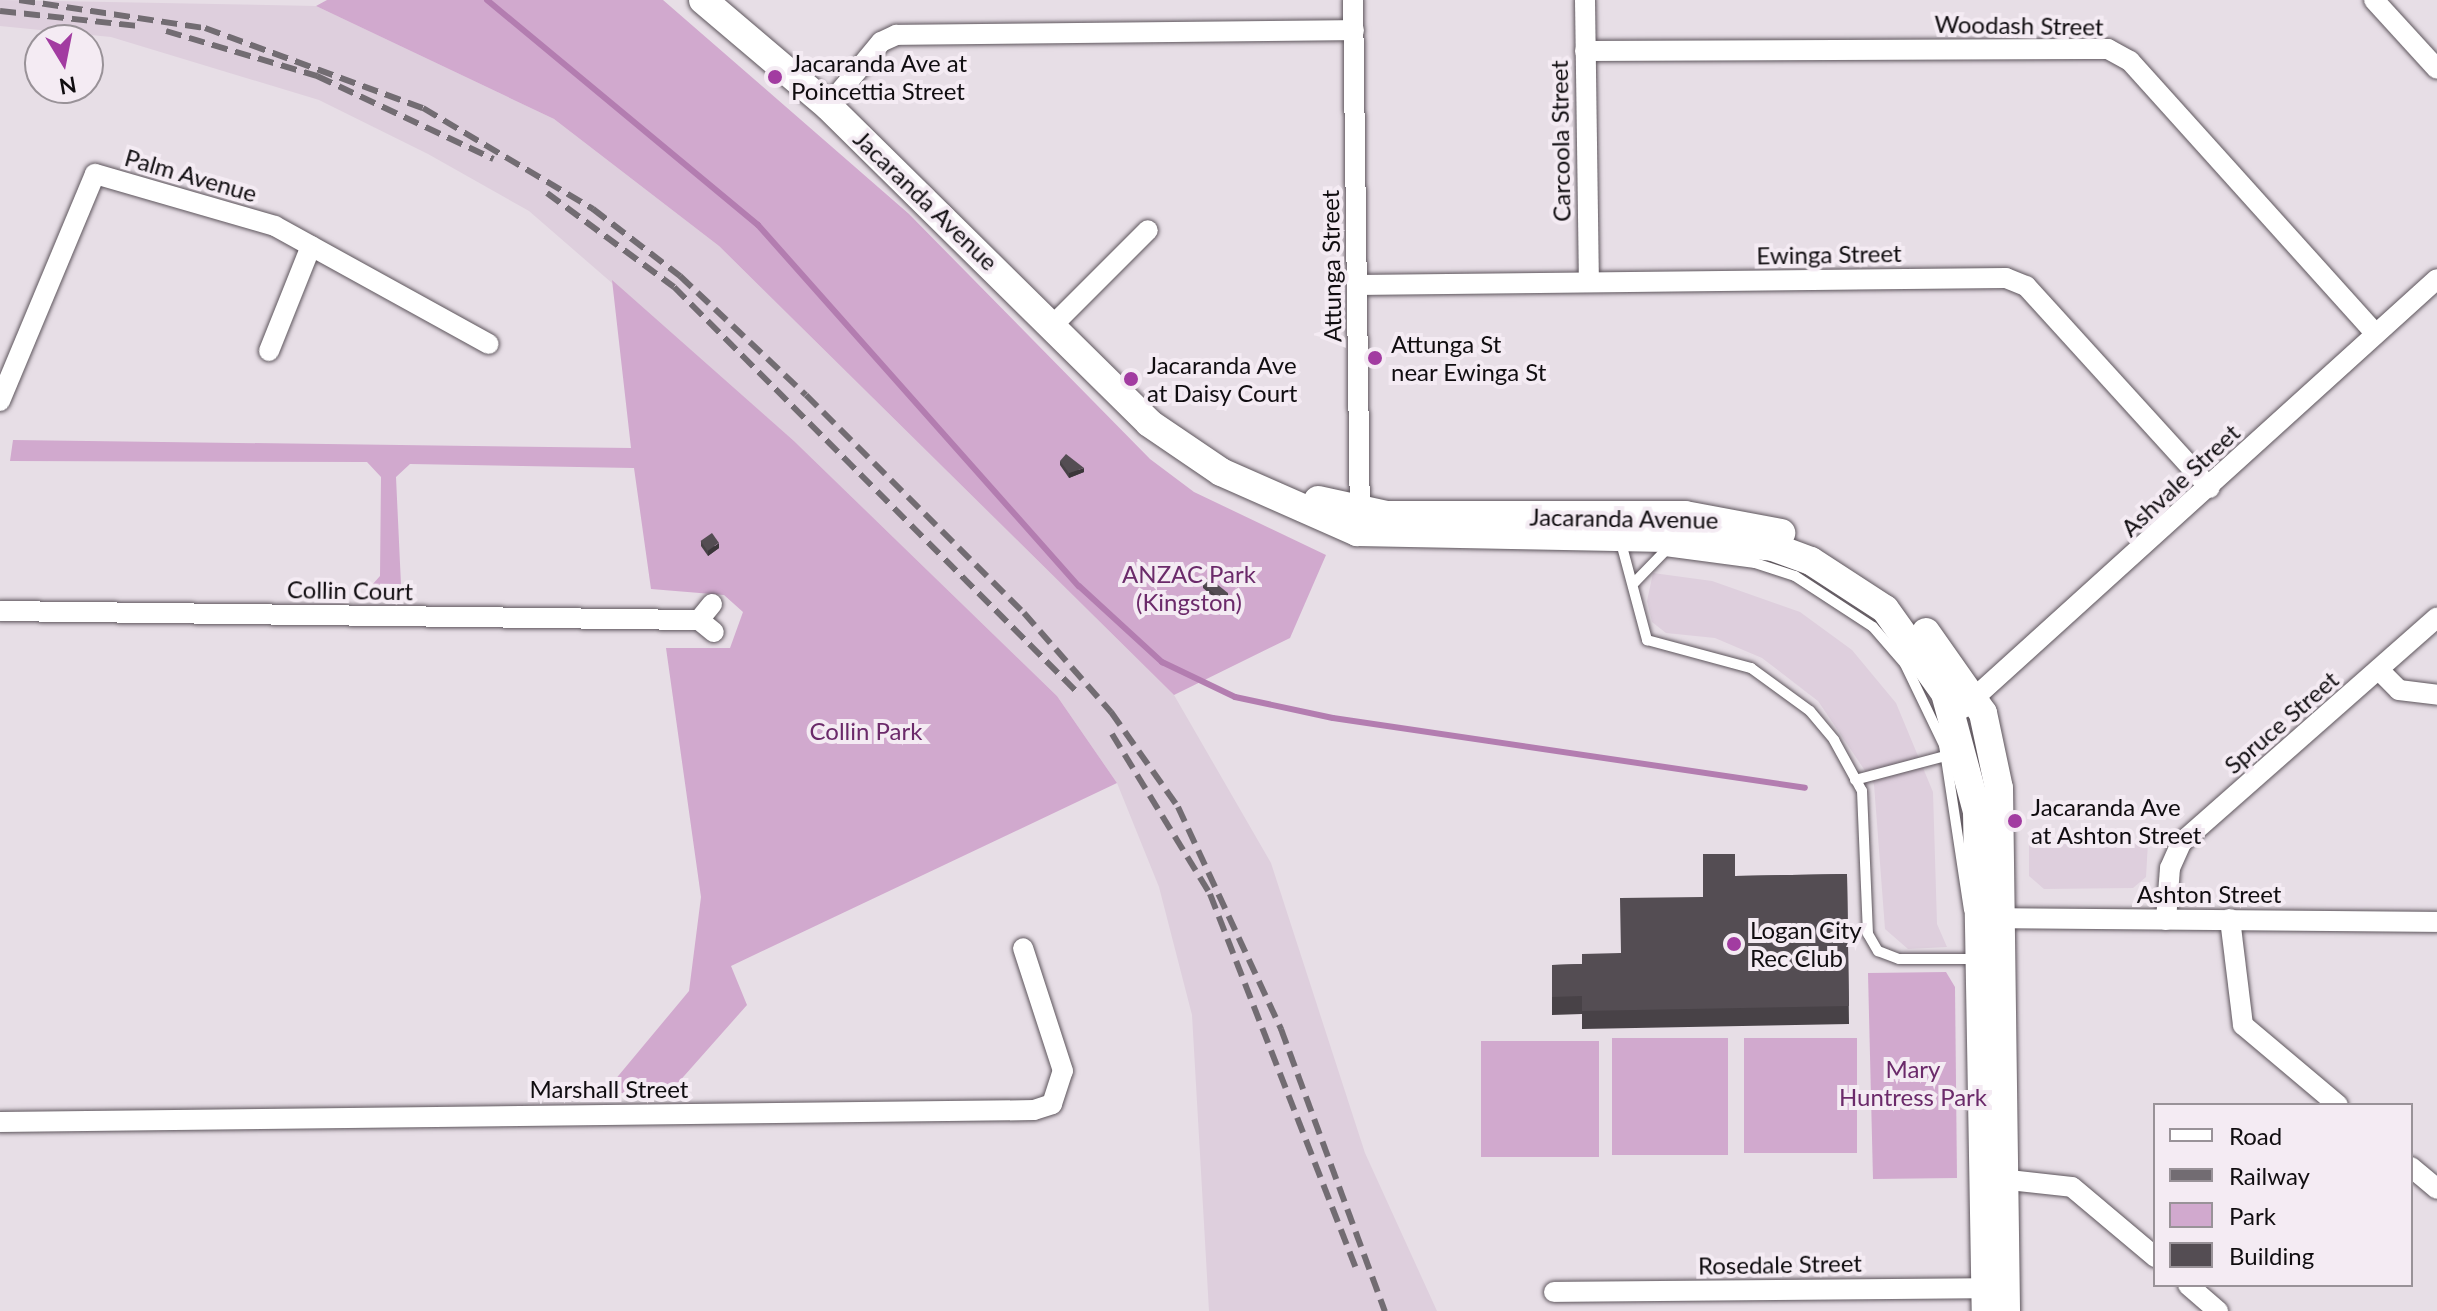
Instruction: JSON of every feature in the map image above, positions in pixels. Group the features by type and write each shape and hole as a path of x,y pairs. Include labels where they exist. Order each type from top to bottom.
{"street":[{"name":"Jacaranda Avenue","path":"703,0 828,106 1141,411 1221,472 1359,522 1773,547 1849,582 1917,646 1964,707"},
{"name":"Attunga Street","path":"1353,0 1359,522"},
{"name":"Carcoola Street","path":"1585,0 1589,282"},
{"path":"2374,0 2437,69"},
{"path":"828,106 881,42 896,35 1354,30"},
{"name":"Woodash Street","path":"1585,51 2108,49 2130,61 2376,334"},
{"name":"Palm Avenue","path":"0,401 95,174 275,226 489,344"},
{"path":"1053,325 1148,230"},
{"path":"269,351 311,246"},
{"name":"Ewinga Street","path":"1357,285 2006,278 2026,286 2210,488"},
{"name":"Ashvale Street","path":"1964,707 2210,488 2437,279"},
{"name":"Jacaranda Avenue","path":"1359,522 1517,515 1685,515 1789,535 1881,588 1938,646 1964,707 1992,918 1996,1300"},
{"name":"Collin Court","path":"0,611 707,626 712,604"},
{"name":"Spruce Street","path":"2166,920 2170,868 2181,843 2380,671 2437,617"},
{"path":"2380,671 2399,690 2437,695"},
{"name":"Ashton Street","path":"1992,918 2437,922"},
{"path":"2230,919 2243,1025 2336,1103"},
{"name":"Marshall Street","path":"0,1122 1034,1110 1052,1104 1063,1071 1023,948"},
{"path":"2413,1169 2437,1189"},
{"path":"1994,1177 2072,1187 2153,1255"},
{"path":"2190,1287 2218,1311"},
{"name":"Rosedale Street","path":"1554,1292 1753,1301 1996,1300"}],"lane":[{"path":"1517,515 1547,525 1593,524 1619,536 1647,640 1719,657 1779,684 1834,740 1855,780 1870,867 1868,934 1878,951 1899,959 1992,959"},
{"path":"1634,583 1650,558 1679,543 1704,561 1739,560 1795,576 1849,609 1905,664 1945,756 1959,803 1963,896 1992,918"},
{"path":"1855,780 1945,756"}],"shaded area":[{"path":"0,0 316,6 554,119 719,246 1174,695 1271,863 1365,1153 1437,1311 1209,1311 1192,1015 1159,887 1117,783 1057,696 794,441 529,211 428,154 319,100 104,36 104,24 24,24 24,28 0,26"},
{"path":"1653,573 1712,581 1800,612 1852,650 1896,703 1933,792 1937,924 1947,947 1908,949 1885,929 1874,784 1818,701 1762,658 1715,638 1666,633 1652,622 1647,601"},
{"path":"2148,842 2146,877 2133,888 2044,889 2029,876 2029,843"}],"green space":[{"name":"ANZAC Park (Kingston)","path":"327,0 663,0 909,214 1150,459 1194,492 1326,555 1290,638 1174,695 719,246 554,119 316,6"},
{"name":"Collin Park","path":"612,280 794,441 1057,696 1117,783 731,966 747,1005 669,1093 604,1093 689,991 701,897 666,648 730,648 743,612 724,595 651,589 634,468 410,464 396,477 401,585 372,585 380,576 381,477 367,462 10,461 13,440 631,448"},
{"name":"Mary Huntress Park","path":"1946,972 1955,987 1957,1178 1873,1179 1868,973"},
{"path":"1612,1038 1728,1038 1728,1155 1612,1155"},
{"path":"1744,1038 1857,1038 1857,1153 1744,1153"},
{"path":"1481,1041 1599,1041 1599,1157 1481,1157"}],"building":[{"path":"1066,454 1084,468 1069,473 1060,461"},
{"path":"712,533 719,543 707,551 701,541"},
{"path":"1208,577 1228,593 1223,600 1202,584"},
{"name":"Logan City Rec Club","path":"1703,854 1735,854 1735,876 1847,874 1849,1006 1582,1011 1582,996 1552,997 1552,965 1582,964 1582,954 1621,953 1620,898 1703,897"}],"waterway":[{"path":"487,0 758,225 1079,586 1162,662 1235,697 1333,718 1805,788"}],"railway":[{"path":"19,0 205,28 423,108 593,209 680,276 806,395 1024,613 1111,712 1178,807 1281,1029 1385,1311"},
{"path":"0,11 139,26"},
{"path":"166,31 317,76 493,159"},
{"path":"547,193 674,287 1076,691"},
{"path":"1112,734 1210,894 1358,1274"}],"place":[{"name":"Jacaranda Ave at Poincettia Street","path":"775,77"},
{"name":"Attunga St near Ewinga St","path":"1375,358"},
{"name":"Jacaranda Ave at Daisy Court","path":"1131,379"},
{"name":"Jacaranda Ave at Ashton Street","path":"2015,821"},
{"name":"Logan City Rec Club","path":"1734,944"}]}
